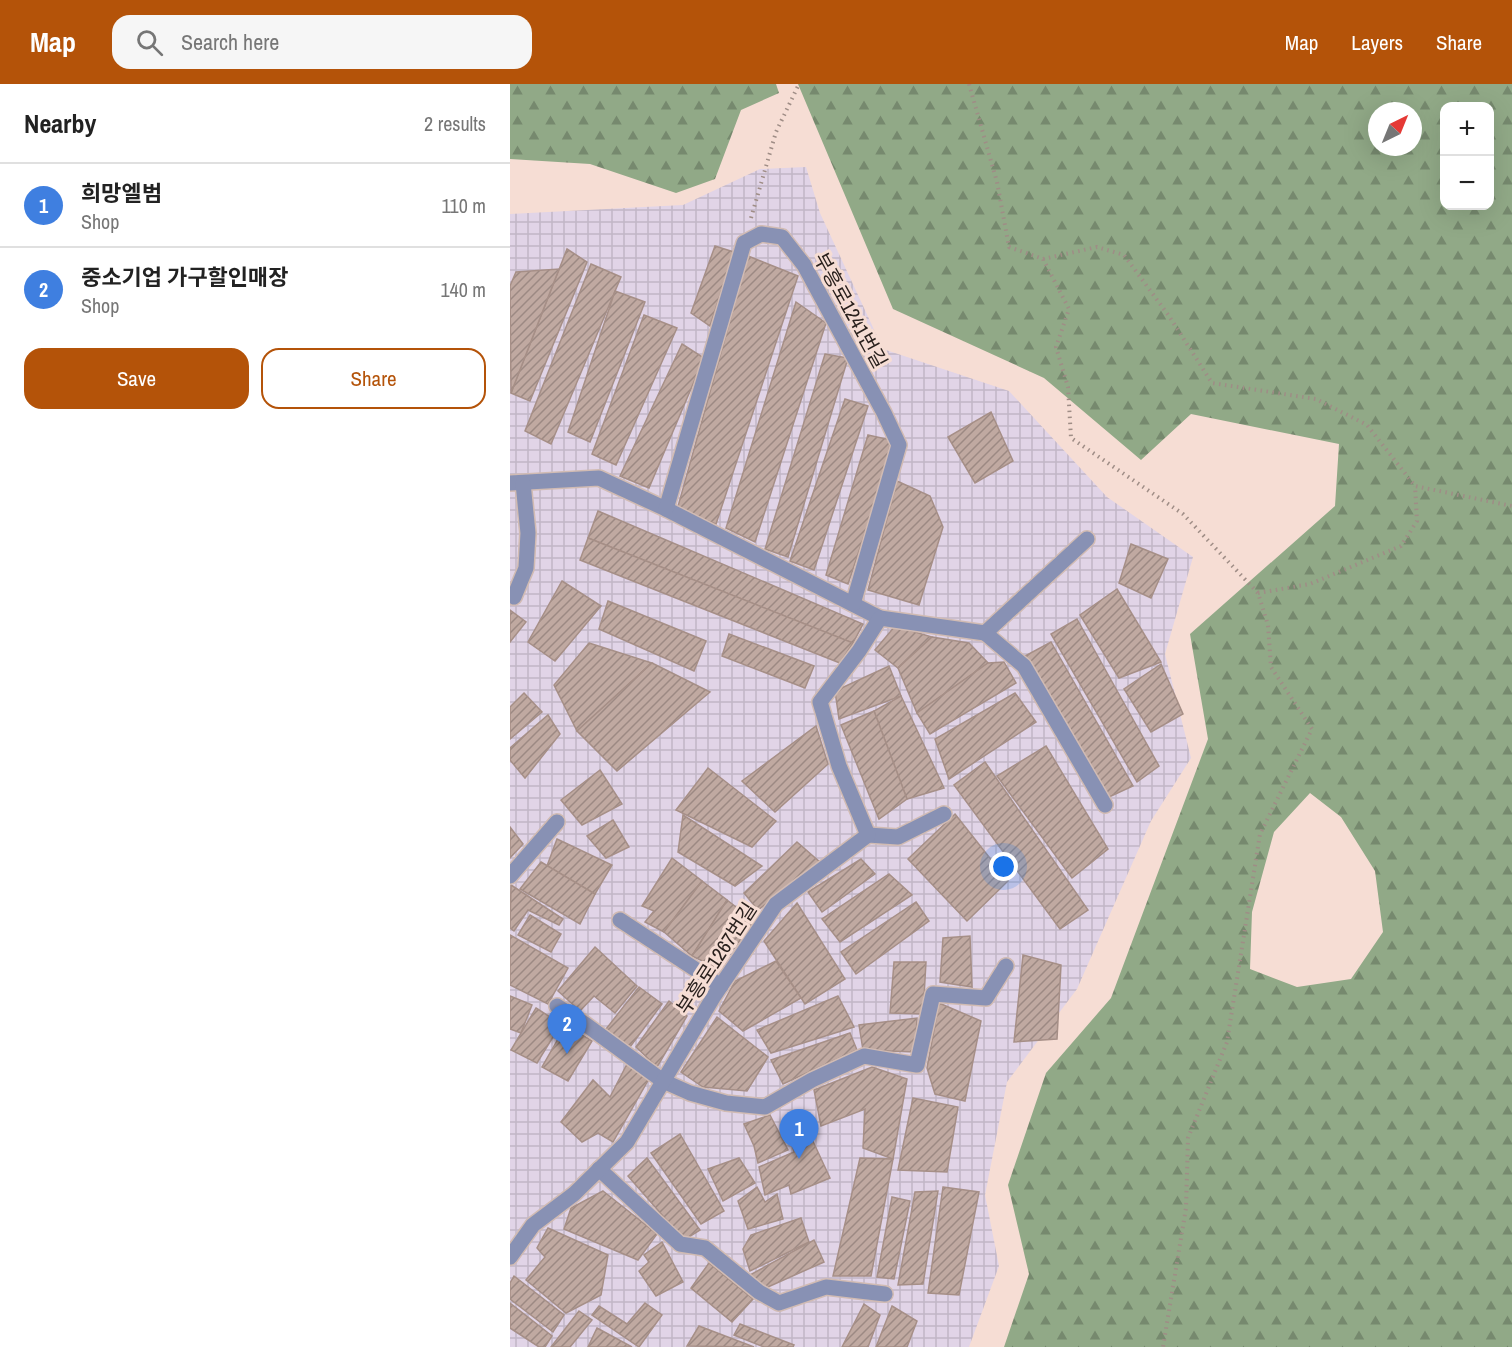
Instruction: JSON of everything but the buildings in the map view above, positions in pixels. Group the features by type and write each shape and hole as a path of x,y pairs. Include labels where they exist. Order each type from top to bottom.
{"lane":[{"name":"부흥로1241번길","path":"744,243 761,234 782,237 804,265 884,413 899,446 853,604"},
{"path":"666,509 744,243"},
{"path":"514,597 526,568 528,533 516,483 599,478 666,509 880,618 985,633 1024,666 1105,805"},
{"path":"985,633 1087,540"},
{"path":"880,618 859,651 820,702 839,766 868,835 898,837 944,814"},
{"path":"510,876 556,822"},
{"name":"부흥로1267번길","path":"510,1257 532,1225 573,1194 627,1142 721,986 776,904 868,835"},
{"path":"620,920 721,986"},
{"path":"557,1006 663,1081 690,1093 726,1103 765,1107 812,1080 864,1056 917,1065 933,994 986,998 1006,966"},
{"path":"599,1169 680,1244 705,1248 759,1292 779,1303 826,1287 885,1294"}],"path":[{"path":"744,243 776,132 799,84"},
{"path":"969,84 997,182 1009,247 1043,260 1097,247 1124,255 1169,316 1212,383 1316,399 1367,425 1415,486 1417,521 1401,546 1310,584 1258,593"},
{"path":"1043,260 1069,309 1056,347 1068,387 1071,438 1183,514 1258,593 1268,625 1271,667 1312,729 1260,834 1227,1042 1188,1138 1186,1208 1163,1347"},
{"path":"1415,486 1512,506"}],"shaded area":[{"path":"806,167 820,213 883,349 1009,391 1107,497 1193,557 1165,654 1191,758 1151,821 1077,989 1007,1082 985,1195 999,1266 969,1347 510,1347 510,214 683,205 760,169"}],"green space":[{"path":"510,84 776,84 779,93 741,110 715,179 676,193 590,164 510,159"},
{"path":"798,84 1512,84 1512,1347 1004,1347 1029,1274 1008,1185 1046,1073 1111,998 1208,739 1190,634 1335,506 1339,444 1191,414 1141,460 1044,378 893,309","holes":["1310,793 1341,817 1375,871 1383,932 1351,979 1297,987 1250,969 1252,912 1274,832"]}],"place":[{"name":"중소기업 가구할인매장","path":"567,1054"},
{"name":"희망엘범","path":"799,1159"}]}
